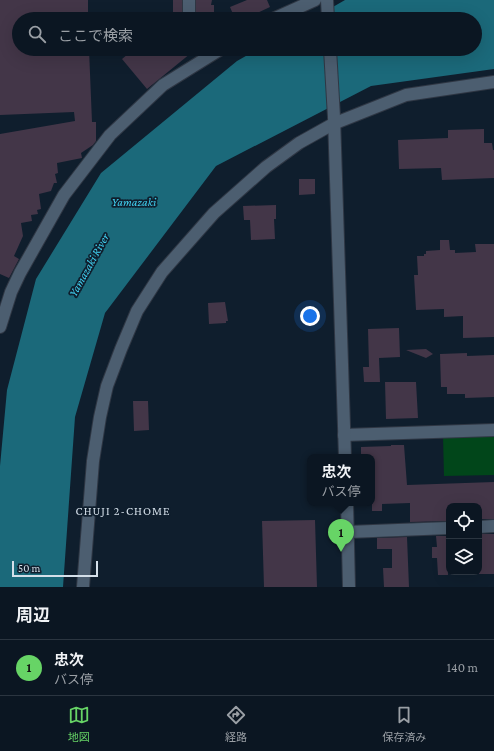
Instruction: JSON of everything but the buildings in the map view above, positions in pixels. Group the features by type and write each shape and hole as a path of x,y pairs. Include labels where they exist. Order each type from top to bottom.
{"street":[{"path":"189,0 189,12"},
{"path":"291,12 323,0 326,12"},
{"path":"0,327 11,292 20,272 64,195 110,136 163,85 210,56"},
{"path":"330,56 334,121 345,454"},
{"path":"83,587 93,461 100,417 110,379 137,311 162,272 214,213 266,167 299,143 334,121 406,95 494,82"},
{"path":"344,435 494,430"},
{"path":"347,506 349,587"},
{"path":"482,527 494,526"},
{"path":"348,532 446,528"}],"green space":[{"path":"494,434 494,475 444,476 443,436"}],"water":[{"name":"Yamazaki","path":"345,0 494,0 494,69 371,86 216,166 105,313 75,417 63,587 0,587 0,466 7,390 36,279 101,173 237,61 246,56 482,56 482,12 324,12"}],"place":[{"name":"忠次","path":"341,552"}],"district":[{"name":"CHUJI 2-CHOME","path":"123,511"}],"water label":[{"name":"Yamazaki River","path":"89,265"}]}
